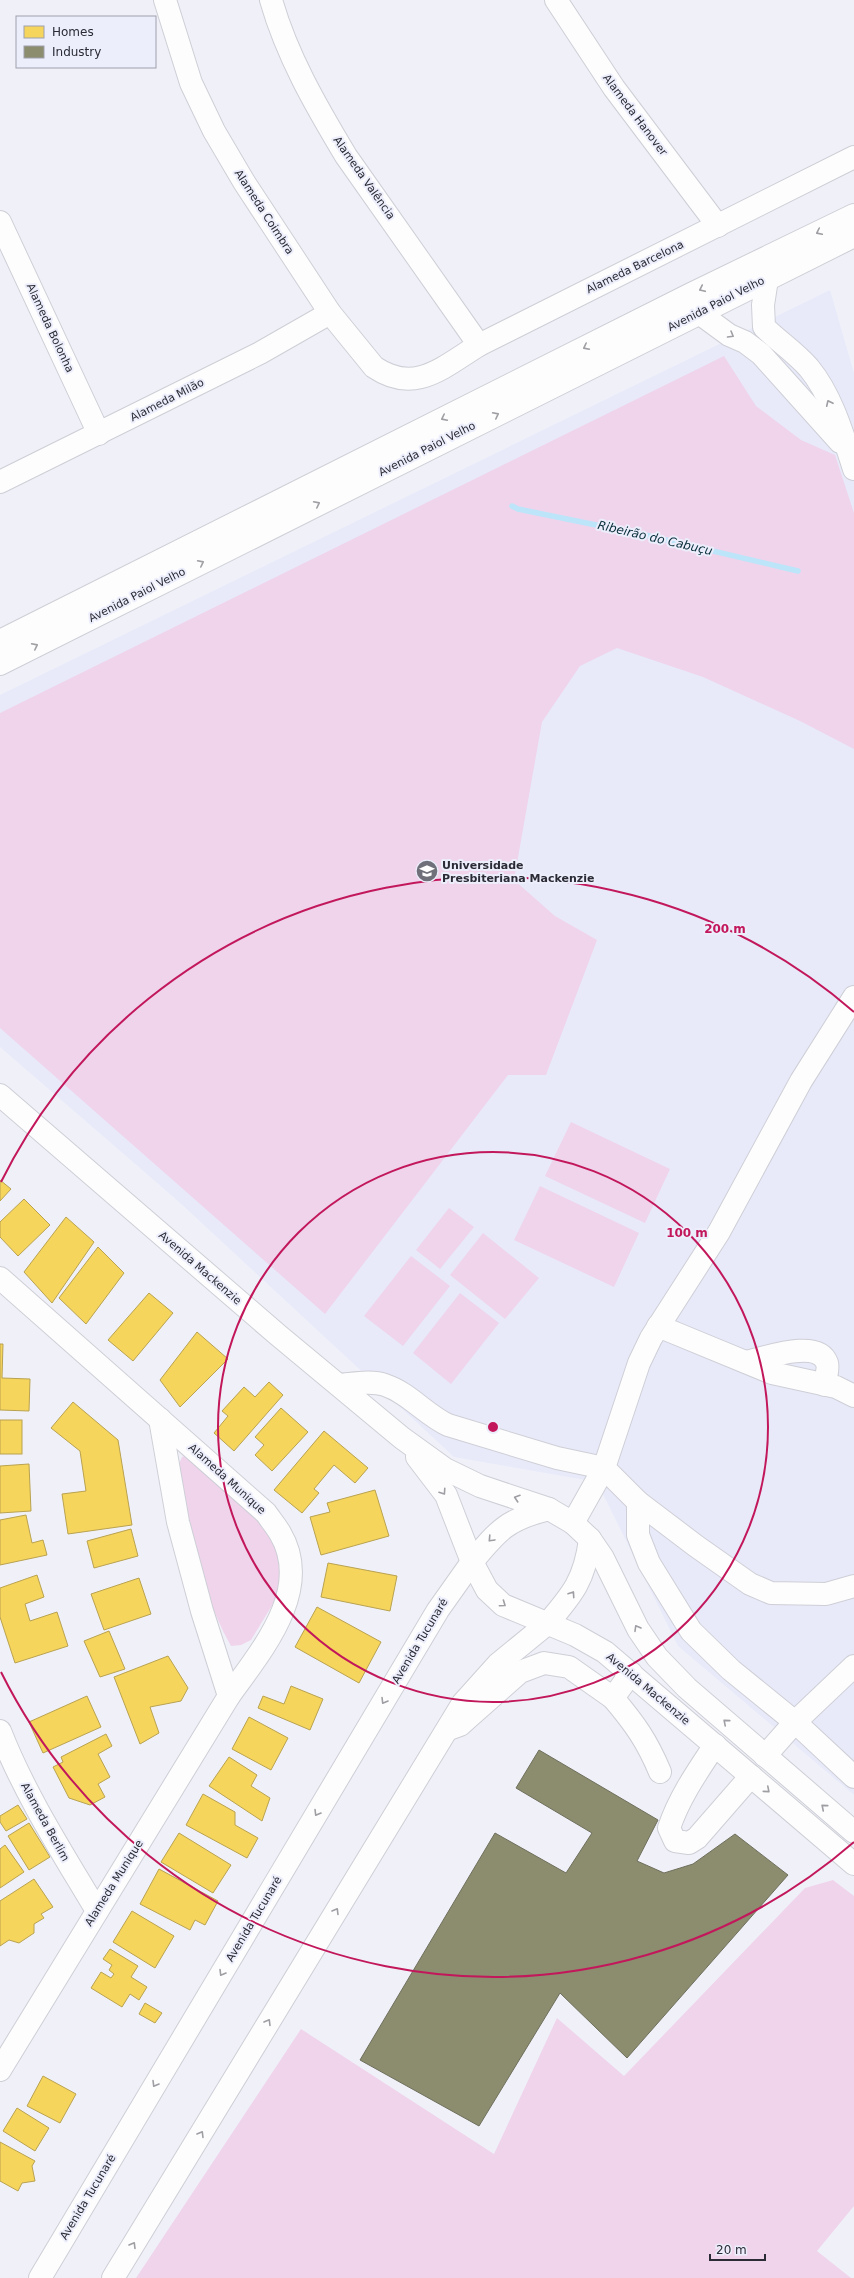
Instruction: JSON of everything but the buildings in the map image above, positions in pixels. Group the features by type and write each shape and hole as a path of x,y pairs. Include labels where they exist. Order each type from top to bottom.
{"street":[{"name":"Alameda Coimbra","path":"165,0 192,83 214,131 244,182 330,313 374,366 383,373 396,377 417,380"},
{"name":"Alameda Valência","path":"271,0 291,56 327,125 346,156 479,345"},
{"name":"Alameda Hanover","path":"556,0 614,88 718,226"},
{"name":"Alameda Barcelona","path":"417,380 440,370 479,345 854,157"},
{"name":"Avenida Paiol Velho","path":"0,641 691,294 854,215"},
{"name":"Alameda Bolonha","path":"0,222 99,434"},
{"name":"Avenida Paiol Velho","path":"0,664 854,236"},
{"path":"767,279 762,320 764,327 797,356 813,373 829,402 851,460"},
{"name":"Alameda Milão","path":"0,482 260,353 330,313"},
{"path":"699,313 729,335 761,354 794,390 851,460"},
{"path":"761,354 773,336"},
{"path":"794,390 813,373"},
{"path":"573,1523 604,1468 639,1363 658,1326 719,1232 801,1081 854,997"},
{"name":"Avenida Mackenzie","path":"0,1095 402,1438 445,1469 480,1486 549,1509 573,1523 590,1539 612,1575 638,1630 657,1657 687,1688 854,1832"},
{"name":"Alameda Munique","path":"0,1278 266,1513 280,1533 290,1566 290,1588 283,1612 259,1654 229,1696 0,2070"},
{"path":"658,1326 772,1373 836,1387 854,1396"},
{"path":"746,1362 799,1350 813,1351 822,1356 828,1365 825,1385"},
{"path":"339,1385 364,1383 384,1384 402,1393 434,1419 448,1425 557,1458 604,1468 638,1502 696,1546 750,1584 771,1593 826,1594 851,1585"},
{"path":"160,1418 178,1522 202,1611 229,1696"},
{"name":"Avenida Mackenzie","path":"402,1438 446,1495 472,1562 487,1590 503,1605 575,1635 605,1652 854,1864"},
{"path":"638,1502 638,1535 649,1563 691,1631 731,1670 795,1722 854,1777"},
{"path":"472,1562 493,1536 506,1525 524,1515 549,1509"},
{"path":"113,2278 446,1729 463,1703 480,1682 498,1664 547,1624 577,1585 588,1560 590,1539"},
{"name":"Avenida Tucunaré","path":"40,2278 438,1610 472,1562"},
{"path":"446,1729 460,1725 520,1672 544,1663 569,1667 613,1698 639,1728 660,1772"},
{"path":"765,1756 795,1722 854,1666"},
{"path":"613,1698 631,1673"},
{"name":"Alameda Berlim","path":"0,1731 13,1764 51,1835 97,1911"},
{"path":"715,1745 688,1786 674,1811 669,1828 676,1840 689,1843 697,1838 751,1776"}],"shaded area":[{"name":"Universidade Presbiteriana Mackenzie","path":"830,290 854,373 854,1795 678,1646 597,1482 454,1457 178,1201 0,1047 0,695"},
{"path":"724,356 756,406 801,440 835,455 854,513 854,749 800,721 703,677 617,648 580,666 542,722 514,880 555,916 597,940 546,1075 508,1075 325,1314 0,1028 0,713"},
{"path":"571,1122 670,1169 645,1223 545,1176"},
{"path":"540,1186 639,1233 614,1287 514,1240"},
{"path":"449,1208 474,1227 440,1269 416,1250"},
{"path":"483,1233 539,1278 505,1319 450,1275"},
{"path":"411,1256 450,1286 403,1346 364,1316"},
{"path":"460,1293 499,1323 451,1384 413,1353"},
{"path":"189,1454 274,1534 284,1586 251,1640 241,1645 231,1646 220,1625 211,1604 197,1558 178,1466 182,1457"},
{"path":"833,1880 854,1896 854,2206 817,2251 851,2278 136,2278 301,2029 494,2154 557,2018 624,2076 805,1888"}],"waterway":[{"name":"Ribeirão do Cabuçu","path":"512,506 518,509 645,535 798,571"}],"place":[{"name":"Universidade Presbiteriana Mackenzie","path":"427,871"}]}
